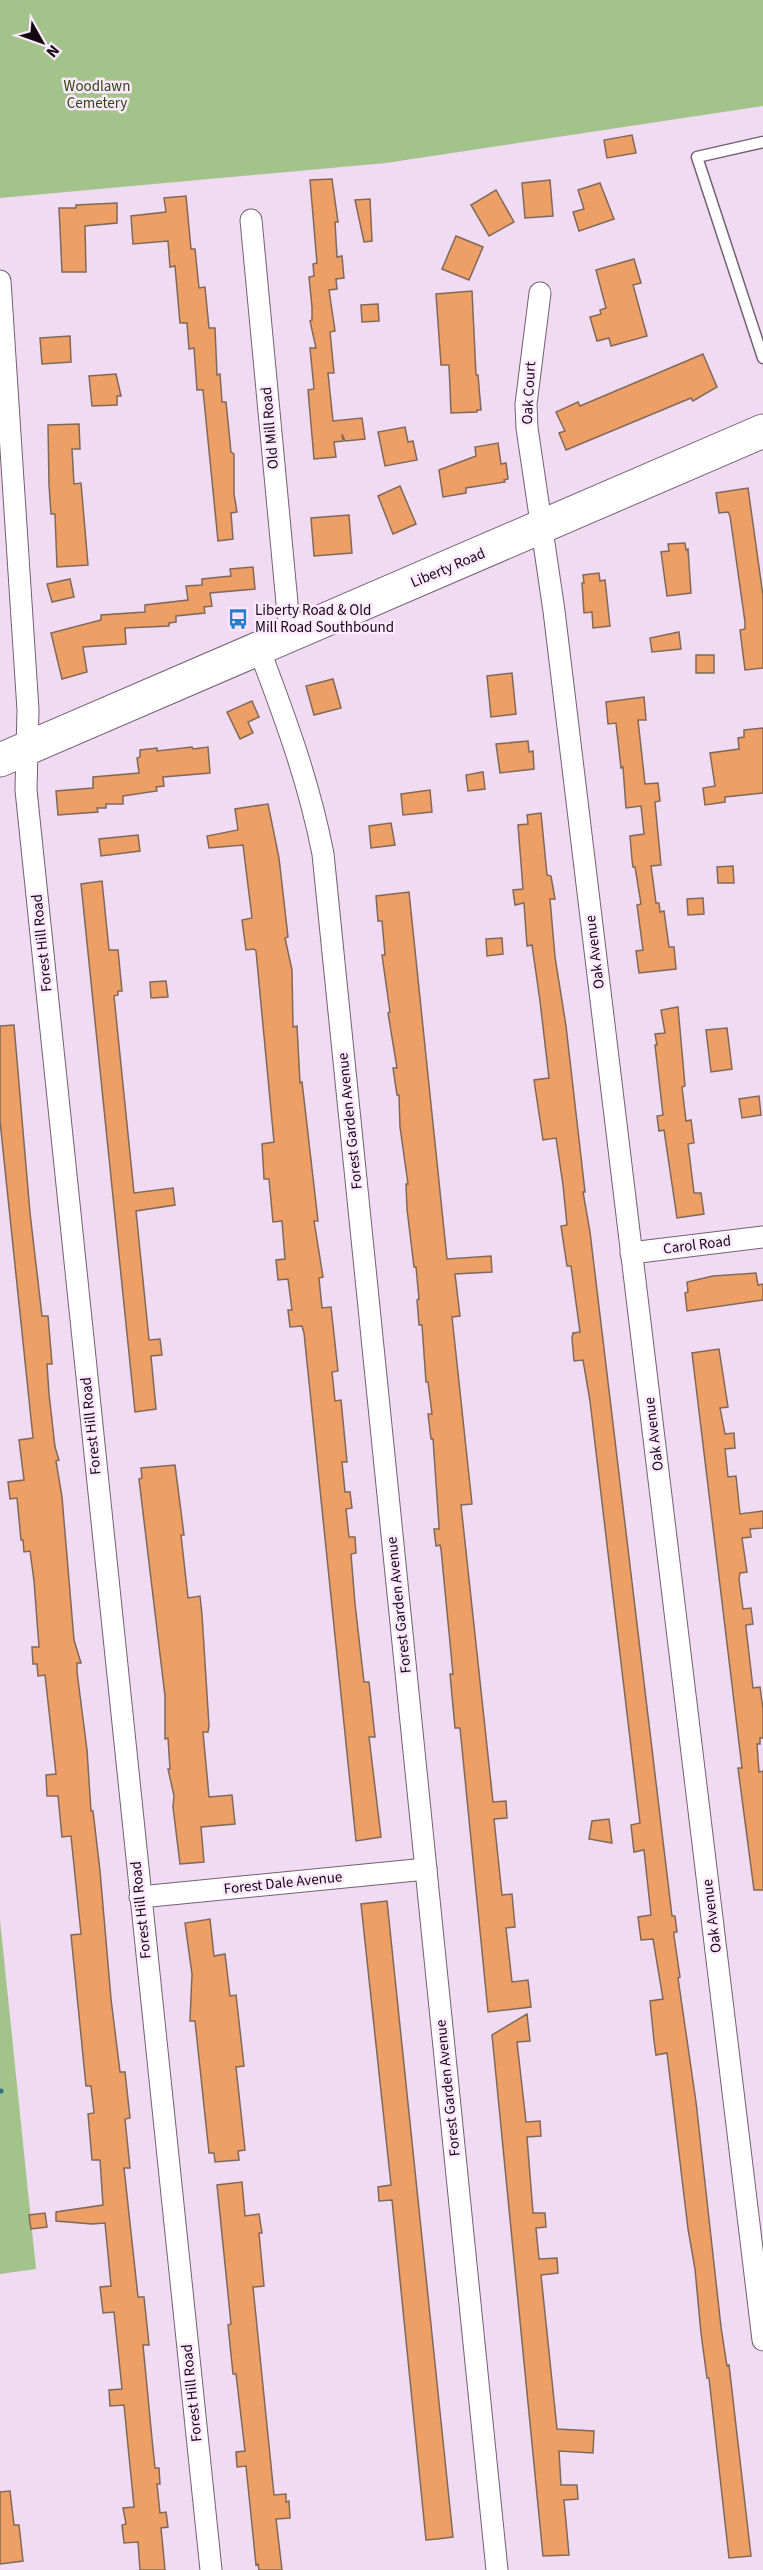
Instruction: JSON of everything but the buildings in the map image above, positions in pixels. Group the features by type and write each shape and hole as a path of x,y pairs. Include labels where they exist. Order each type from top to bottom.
{"main road":[{"name":"Liberty Road","path":"14,754 763,432"}],"street":[{"name":"Old Mill Road","path":"250,220 290,635"},
{"name":"Forest Hill Road","path":"0,281 28,710 14,754 26,790 211,2570"},
{"name":"Oak Court","path":"540,293 526,404 541,529"},
{"name":"Oak Avenue","path":"541,529 554,611 631,1253 754,2194 763,2340"},
{"name":"Forest Garden Avenue","path":"259,649 295,741 316,815 323,854 497,2570"},
{"name":"Carol Road","path":"631,1253 763,1237"},
{"name":"Forest Dale Avenue","path":"140,1897 426,1869"}],"lane":[{"path":"763,142 697,156 763,358"}],"green space":[{"name":"Woodlawn Cemetery","path":"0,0 763,0 763,106 386,163 0,198"},
{"path":"0,1920 36,2269 0,2274"}],"place":[{"name":"Liberty Road & Old Mill Road Southbound","path":"238,619"}]}
